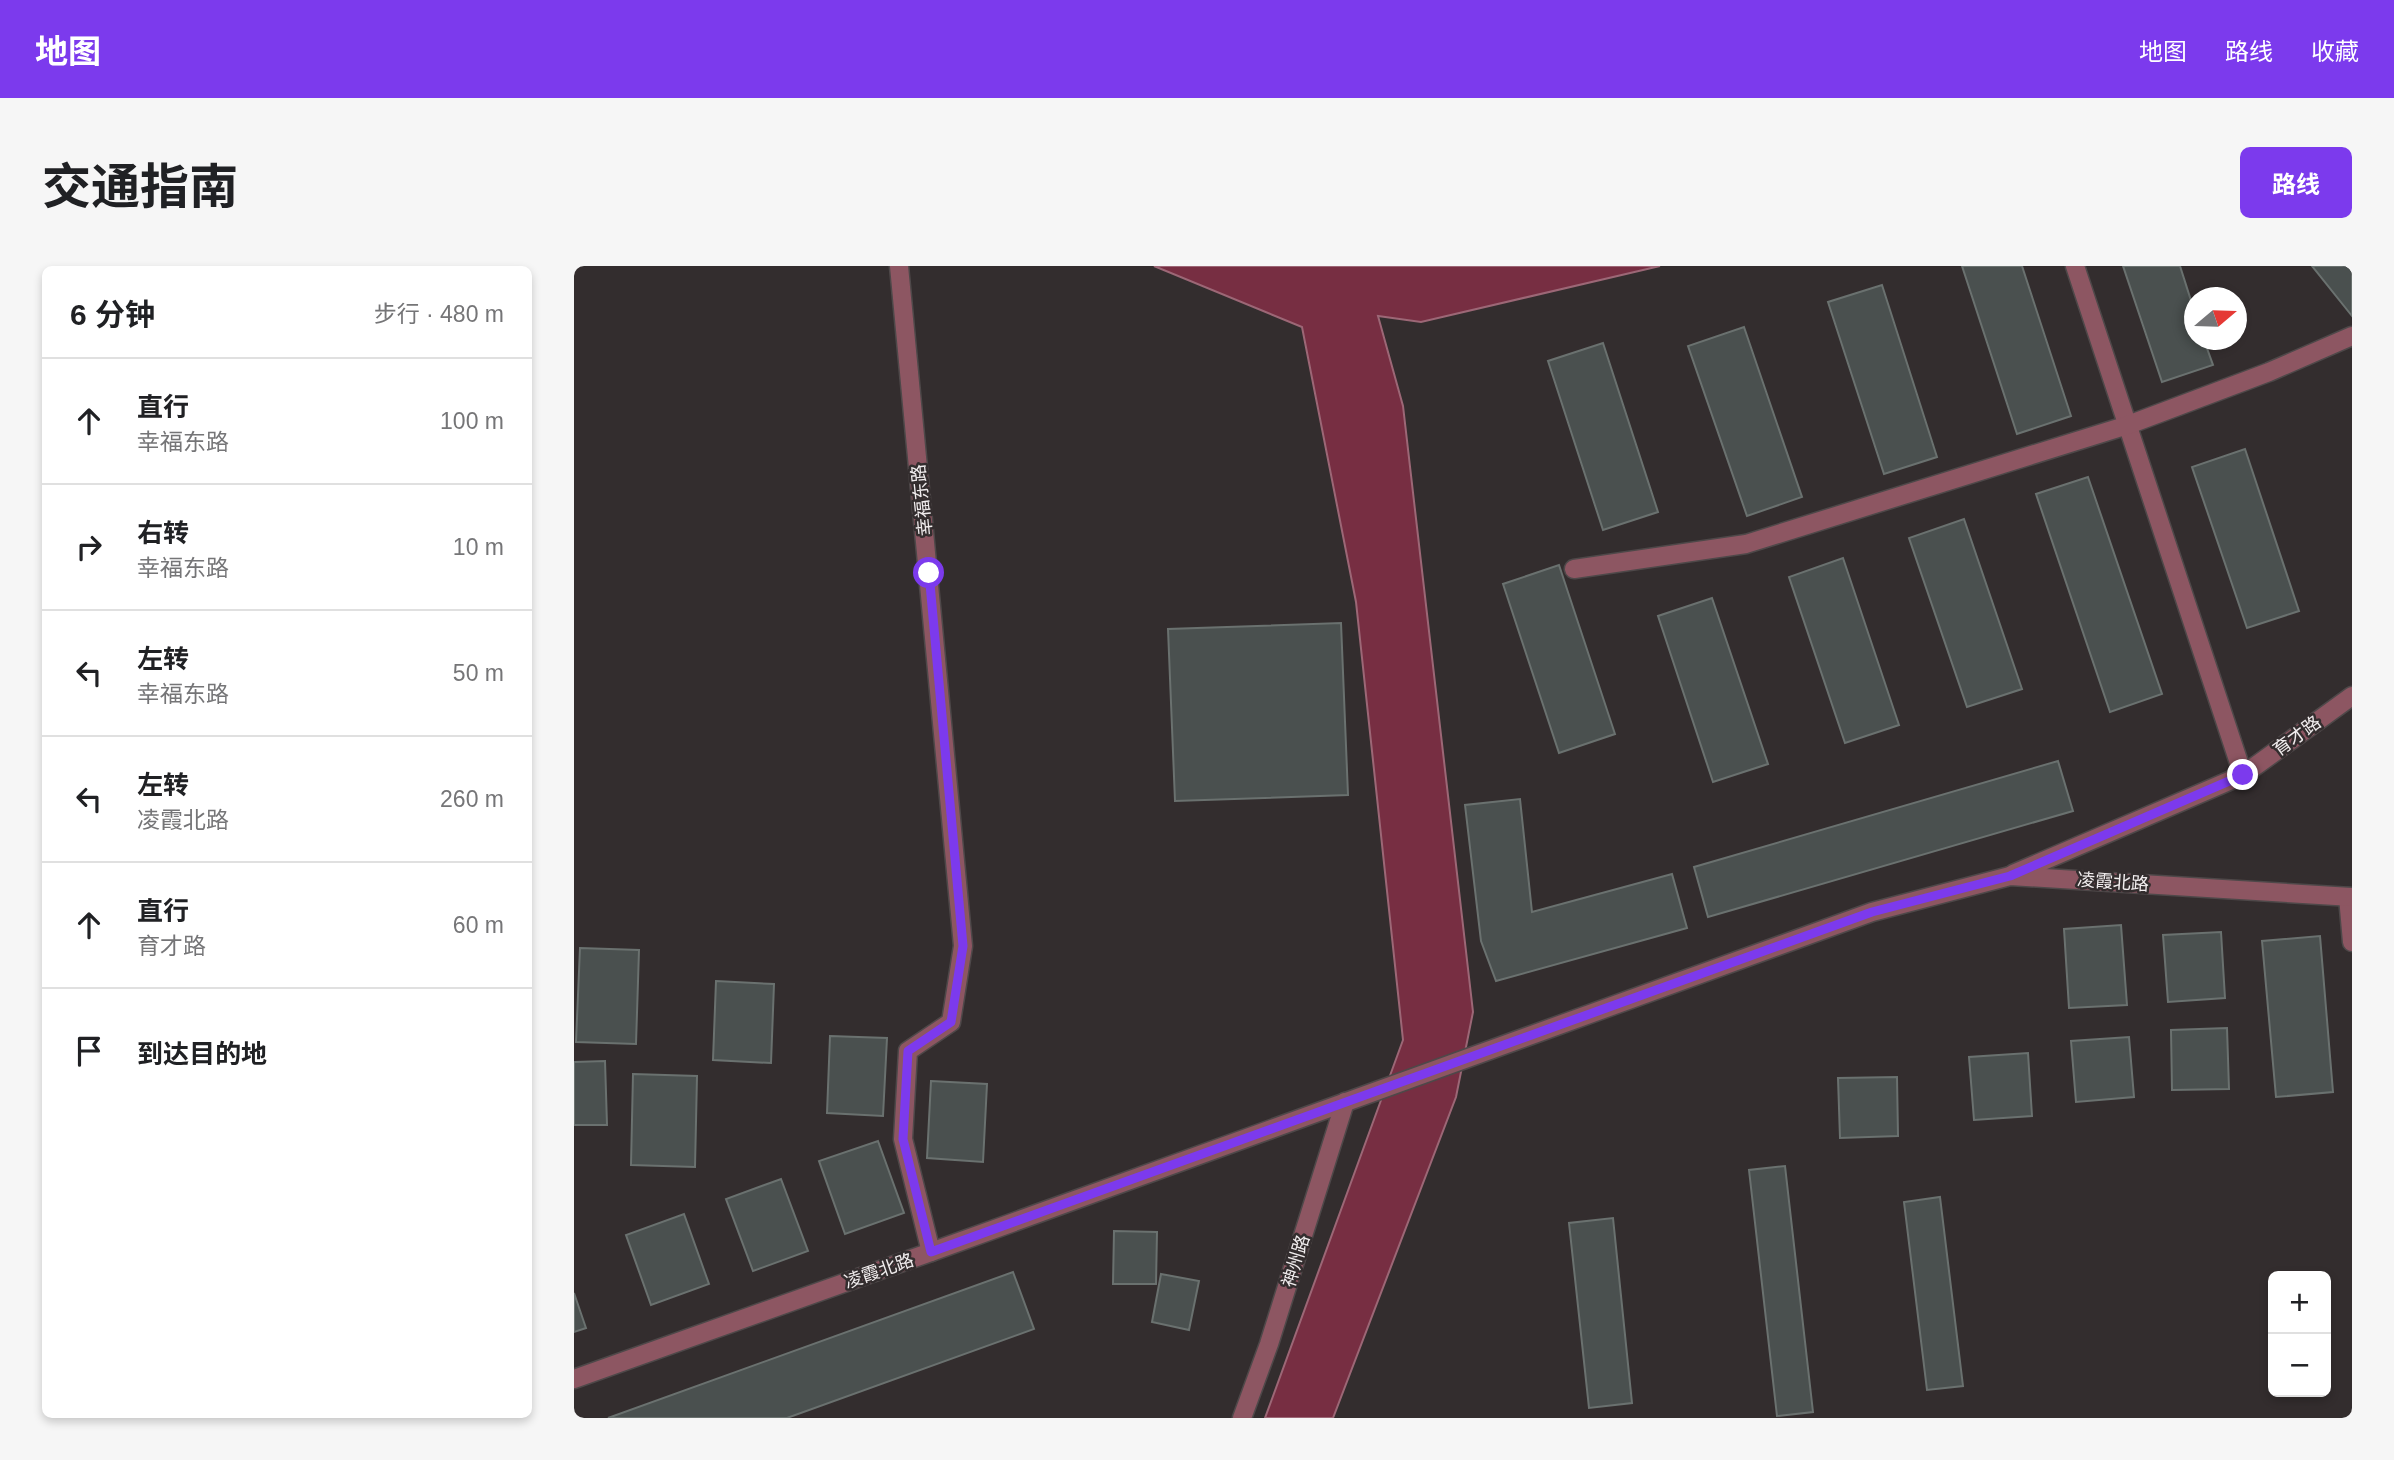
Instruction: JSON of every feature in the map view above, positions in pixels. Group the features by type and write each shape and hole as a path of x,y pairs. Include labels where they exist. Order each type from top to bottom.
{"street":[{"name":"幸福东路","path":"899,266 963,946 951,1022 908,1051 903,1139 931,1252"},
{"path":"2075,266 2243,775"},
{"path":"1574,569 1746,544 2128,425 2269,372 2352,336"},
{"name":"育才路","path":"2010,876 2243,775 2352,696"},
{"name":"凌霞北路","path":"574,1379 1872,912 2010,876 2350,897"},
{"path":"2350,897 2352,942"},
{"name":"神州路","path":"1242,1418 1269,1345 1345,1102"}],"shaded area":[{"path":"1154,266 1660,266 1421,322 1378,316 1403,406 1473,1012 1456,1097 1333,1418 1265,1418 1403,1040 1356,602 1302,327"}],"building":[{"path":"1962,266 2022,266 2071,416 2017,434"},
{"path":"2123,266 2180,266 2187,287 2184,287 2184,350 2208,350 2213,365 2162,382"},
{"path":"2312,266 2352,266 2352,316"},
{"path":"1882,285 1937,457 1884,474 1828,302"},
{"path":"1744,327 1802,497 1747,516 1688,346"},
{"path":"1603,343 1658,512 1603,530 1548,361"},
{"path":"2245,449 2299,611 2247,628 2192,467"},
{"path":"2088,477 2162,694 2110,712 2036,494"},
{"path":"1964,519 2022,689 1967,707 1909,538"},
{"path":"1843,558 1899,725 1845,743 1789,577"},
{"path":"1559,565 1615,734 1559,753 1503,584"},
{"path":"1712,598 1768,764 1713,782 1658,616"},
{"path":"1341,623 1348,795 1175,801 1168,629"},
{"path":"2058,761 2073,811 1708,917 1694,867"},
{"path":"1520,799 1532,912 1672,874 1687,928 1496,981 1481,941 1465,805"},
{"path":"2121,925 2127,1005 2069,1008 2064,929"},
{"path":"2221,932 2225,998 2168,1002 2163,935"},
{"path":"2320,936 2333,1092 2276,1097 2262,941"},
{"path":"580,948 639,950 636,1044 576,1042"},
{"path":"716,981 774,984 771,1063 713,1060"},
{"path":"2227,1028 2229,1089 2172,1090 2171,1030"},
{"path":"830,1036 887,1038 883,1116 827,1113"},
{"path":"2129,1037 2134,1097 2076,1102 2071,1041"},
{"path":"2028,1053 2032,1116 1974,1120 1969,1057"},
{"path":"605,1061 607,1125 574,1125 574,1062"},
{"path":"633,1074 697,1076 695,1167 631,1165"},
{"path":"1897,1077 1898,1136 1840,1138 1838,1078"},
{"path":"931,1081 987,1084 983,1162 927,1158"},
{"path":"878,1141 904,1213 845,1234 819,1161"},
{"path":"1785,1166 1813,1412 1777,1416 1749,1170"},
{"path":"781,1179 808,1251 753,1271 726,1199"},
{"path":"1940,1197 1963,1386 1927,1390 1904,1202"},
{"path":"684,1214 709,1284 651,1305 626,1235"},
{"path":"1613,1218 1632,1403 1589,1408 1569,1223"},
{"path":"1114,1231 1157,1232 1156,1284 1113,1284"},
{"path":"1013,1272 1034,1329 787,1418 608,1418"},
{"path":"1161,1274 1199,1281 1189,1330 1152,1322"},
{"path":"574,1293 586,1328 574,1332"}],"route":[{"path":"929,573 963,946 951,1022 908,1051 903,1139 931,1252 1872,912 2010,876 2243,775"}]}
